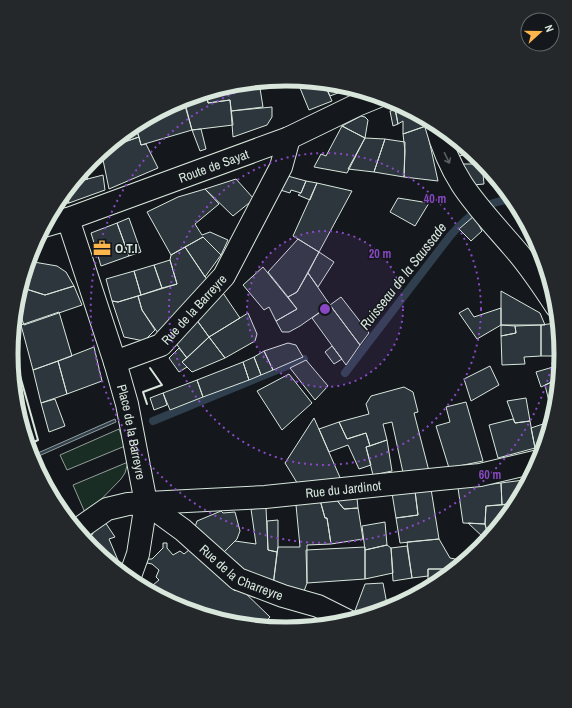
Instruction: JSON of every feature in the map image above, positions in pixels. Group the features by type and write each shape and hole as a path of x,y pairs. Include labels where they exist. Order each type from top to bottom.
{"street":[{"name":"Route de Sayat","path":"52,224 68,220 289,138 371,100"},
{"path":"439,134 443,149 474,203 514,248 547,294"},
{"name":"Rue de la Barreyre","path":"115,362 161,345 224,276 281,167 289,138"},
{"path":"68,220 115,362"},
{"name":"Place de la Barreyre","path":"115,362 127,404 146,502 138,554 131,573"},
{"name":"Rue du Jardinot","path":"81,527 107,509 146,502 265,497 446,479 480,475 531,463"},
{"name":"Rue de la Charreyre","path":"146,502 183,530 238,580 283,596 318,606 339,617"}],"green space":[{"path":"119,429 125,446 67,470 60,455"},
{"path":"128,462 125,473 121,479 86,515 73,485"}],"water":[{"path":"115,419 116,422 38,456 37,453"}],"building":[{"path":"260,87 263,107 231,111 230,100 208,103 207,98 234,91"},
{"path":"300,88 327,89 332,101 309,110"},
{"path":"327,89 341,92 330,96"},
{"path":"207,98 208,103 230,100 233,125 192,130 185,105"},
{"path":"186,107 192,130 141,145 137,131 179,108"},
{"path":"272,107 272,117 267,125 233,137 231,111"},
{"path":"395,109 426,126 403,134 403,121 398,124"},
{"path":"395,110 398,124 393,126 390,111"},
{"path":"361,116 368,120 365,138 342,126"},
{"path":"342,126 365,138 347,173 314,167 321,154 326,156"},
{"path":"426,126 438,181 404,177 405,151 403,134"},
{"path":"201,129 206,149 200,151 192,130"},
{"path":"137,131 139,137 120,144"},
{"path":"139,137 141,145 146,144 158,168 109,189 103,158 120,144"},
{"path":"365,138 385,139 374,172 348,169"},
{"path":"385,139 405,142 404,177 374,172"},
{"path":"451,143 465,155 458,156"},
{"path":"462,164 476,164 483,172 484,184 473,185"},
{"path":"87,175 88,179 82,180"},
{"path":"103,175 105,190 69,203 68,198 82,180"},
{"path":"284,175 306,181 301,193 291,190 290,193 277,189"},
{"path":"236,179 254,199 233,216 205,189"},
{"path":"306,181 317,183 310,200 298,195 301,193"},
{"path":"317,183 352,191 319,252 293,236"},
{"path":"205,189 219,204 195,224 202,235 210,232 228,240 221,255 203,237 171,255 147,212 178,197"},
{"path":"68,198 69,203 64,204"},
{"path":"398,198 429,203 415,226 390,212"},
{"path":"474,216 482,231 471,241 459,229"},
{"path":"129,218 141,252 129,256 117,223"},
{"path":"117,223 129,256 101,266 91,233"},
{"path":"203,237 221,255 205,277 185,247"},
{"path":"298,239 319,252 297,292 288,297 268,272"},
{"path":"185,247 208,281 158,333 142,310 138,296 177,284 170,260 171,255"},
{"path":"319,252 334,262 318,287 308,273"},
{"path":"170,260 177,284 162,288 154,265"},
{"path":"34,262 57,266 66,272 74,286 45,295 26,289"},
{"path":"154,265 162,288 141,295 134,271"},
{"path":"263,267 297,309 276,321 269,307 264,310 243,285"},
{"path":"134,271 141,295 118,302 112,301 106,279"},
{"path":"308,273 330,305 300,326 289,332 282,332 276,321 297,309 288,297 297,292"},
{"path":"74,286 82,305 24,325 21,315 26,289 45,295"},
{"path":"501,291 540,313 545,325 501,325"},
{"path":"223,293 240,318 209,337 196,319"},
{"path":"138,296 142,310 155,330 144,341 124,337 112,301 118,302"},
{"path":"341,297 369,333 360,345 330,305"},
{"path":"330,305 360,345 346,365 312,318"},
{"path":"468,308 474,317 501,308 501,325 477,339 459,313"},
{"path":"59,312 72,356 33,370 21,325"},
{"path":"248,313 257,334 255,341 225,358 209,337"},
{"path":"196,319 209,337 187,358 175,342"},
{"path":"552,323 554,356 541,356 541,325"},
{"path":"501,325 515,326 516,333 501,336"},
{"path":"541,325 541,356 524,357 525,364 502,365 501,336 516,333 515,326"},
{"path":"209,337 225,358 192,372 182,362"},
{"path":"288,343 296,345 303,357 273,370 264,351"},
{"path":"332,346 342,359 334,364 325,352"},
{"path":"94,347 102,381 67,394 58,361"},
{"path":"179,348 187,358 182,362 187,367 179,372 169,358"},
{"path":"264,351 273,370 261,375 254,357"},
{"path":"254,357 261,375 249,380 243,362"},
{"path":"306,360 328,386 315,400 290,368"},
{"path":"58,361 67,394 41,403 33,370"},
{"path":"243,362 249,380 203,397 197,380"},
{"path":"490,366 499,385 471,401 464,379"},
{"path":"553,367 552,382 541,387 536,372"},
{"path":"289,374 312,403 282,430 257,391"},
{"path":"197,380 203,397 170,410 163,393"},
{"path":"552,382 549,403 545,385"},
{"path":"404,387 413,392 418,412 414,413 430,475 404,477 392,422 383,424 387,440 370,446 366,433 347,439 339,422 369,414 366,404 371,396"},
{"path":"163,393 167,405 154,410 150,398"},
{"path":"526,398 530,421 515,423 507,401"},
{"path":"55,399 65,426 49,432 41,403"},
{"path":"466,402 483,461 449,468 436,426 450,422 446,407"},
{"path":"314,418 342,482 299,486 285,463"},
{"path":"513,419 515,423 530,421 535,448 498,458 489,425"},
{"path":"339,422 347,439 366,433 370,446 366,447 371,465 359,469 348,445 329,452 319,429"},
{"path":"545,423 537,447 535,448 531,428"},
{"path":"387,440 392,471 373,475 366,447"},
{"path":"522,480 508,504 502,505 501,483"},
{"path":"501,483 502,505 486,506 485,524 463,523 458,488"},
{"path":"431,489 439,539 400,543 396,518 418,515 415,491"},
{"path":"415,491 418,515 396,518 392,493"},
{"path":"335,498 357,498 358,508 344,509"},
{"path":"335,498 344,509 358,508 363,539 331,544 327,518 325,518 320,500"},
{"path":"320,500 325,518 327,518 331,544 307,545 307,583 303,594 273,586 278,547 300,547 296,505"},
{"path":"508,504 487,531 485,524 486,506"},
{"path":"266,508 268,550 277,552 273,586 230,564 221,555 235,541 256,544 251,509"},
{"path":"221,511 223,513 235,512 240,531 237,539 221,555 195,527 197,521"},
{"path":"278,520 277,552 268,550 267,521"},
{"path":"105,522 115,537 109,539 120,564 96,544 89,536 93,534 91,528"},
{"path":"385,522 387,545 365,550 362,526"},
{"path":"468,523 485,524 487,531 482,536"},
{"path":"439,539 450,558 455,559 454,563 446,569 428,569 428,576 412,578 407,542"},
{"path":"163,543 167,543 167,548 173,555 180,551 184,554 189,550 235,591 239,587 270,617 266,621 251,620 217,613 183,602 153,587 159,580 156,577 159,570 152,564 147,563 147,559 152,559 163,548"},
{"path":"387,545 391,548 393,573 365,579 365,550"},
{"path":"407,546 412,578 393,581 391,548"},
{"path":"365,547 365,579 307,583 306,550"},
{"path":"428,569 446,569 428,581"},
{"path":"383,583 386,603 354,613 365,584"}],"waterway":[{"name":"Ruisseau de la Saussade","path":"345,373 450,236 477,211 493,203 506,200"},
{"path":"153,421 304,359"}],"wall":[{"path":"147,404 143,392 162,385 150,368"},
{"path":"19,372 38,440 33,443"}],"place":[{"name":"O.T.I","path":"102,248"}]}
